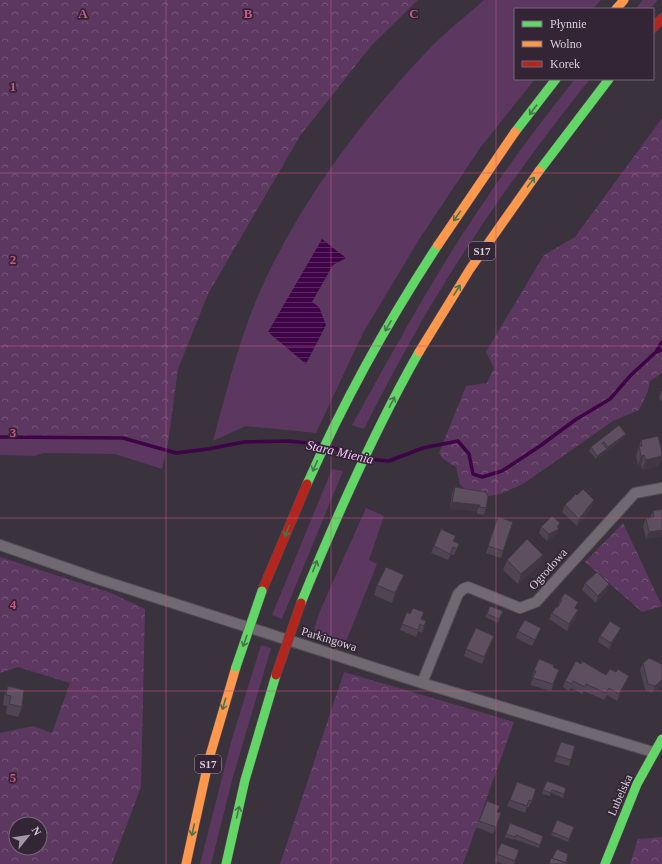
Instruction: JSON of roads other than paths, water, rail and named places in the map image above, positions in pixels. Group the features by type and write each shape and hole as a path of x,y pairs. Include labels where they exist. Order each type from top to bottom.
{"main road":[{"path":"617,8 624,0"},
{"path":"654,27 662,18"},
{"name":"S17","path":"186,864 209,759 236,667 262,591 302,495 344,406 413,282 502,151 555,80"},
{"name":"S17","path":"226,864 245,780 276,675 301,603 342,505 374,436 422,347 485,247 534,178 609,80"},
{"name":"Lubelska","path":"605,864 629,801 653,752 662,739"}],"street":[{"name":"Ogrodowa","path":"422,683 458,594 463,589 468,587 520,608 536,602 635,493 662,488"},
{"name":"Parkingowa","path":"0,545 98,579 422,683 653,752"}],"waterway":[{"name":"Stara Mienia","path":"656,352 662,342"},
{"name":"Stara Mienia","path":"368,459 389,461 423,448 458,441 469,454 473,474 482,477 502,471 540,446 575,420 610,399 631,375 656,352 662,350"},
{"name":"Stara Mienia","path":"0,437 123,438 176,453 244,442 289,441 318,444"},
{"name":"Stara Mienia","path":"330,447 358,456"}]}
